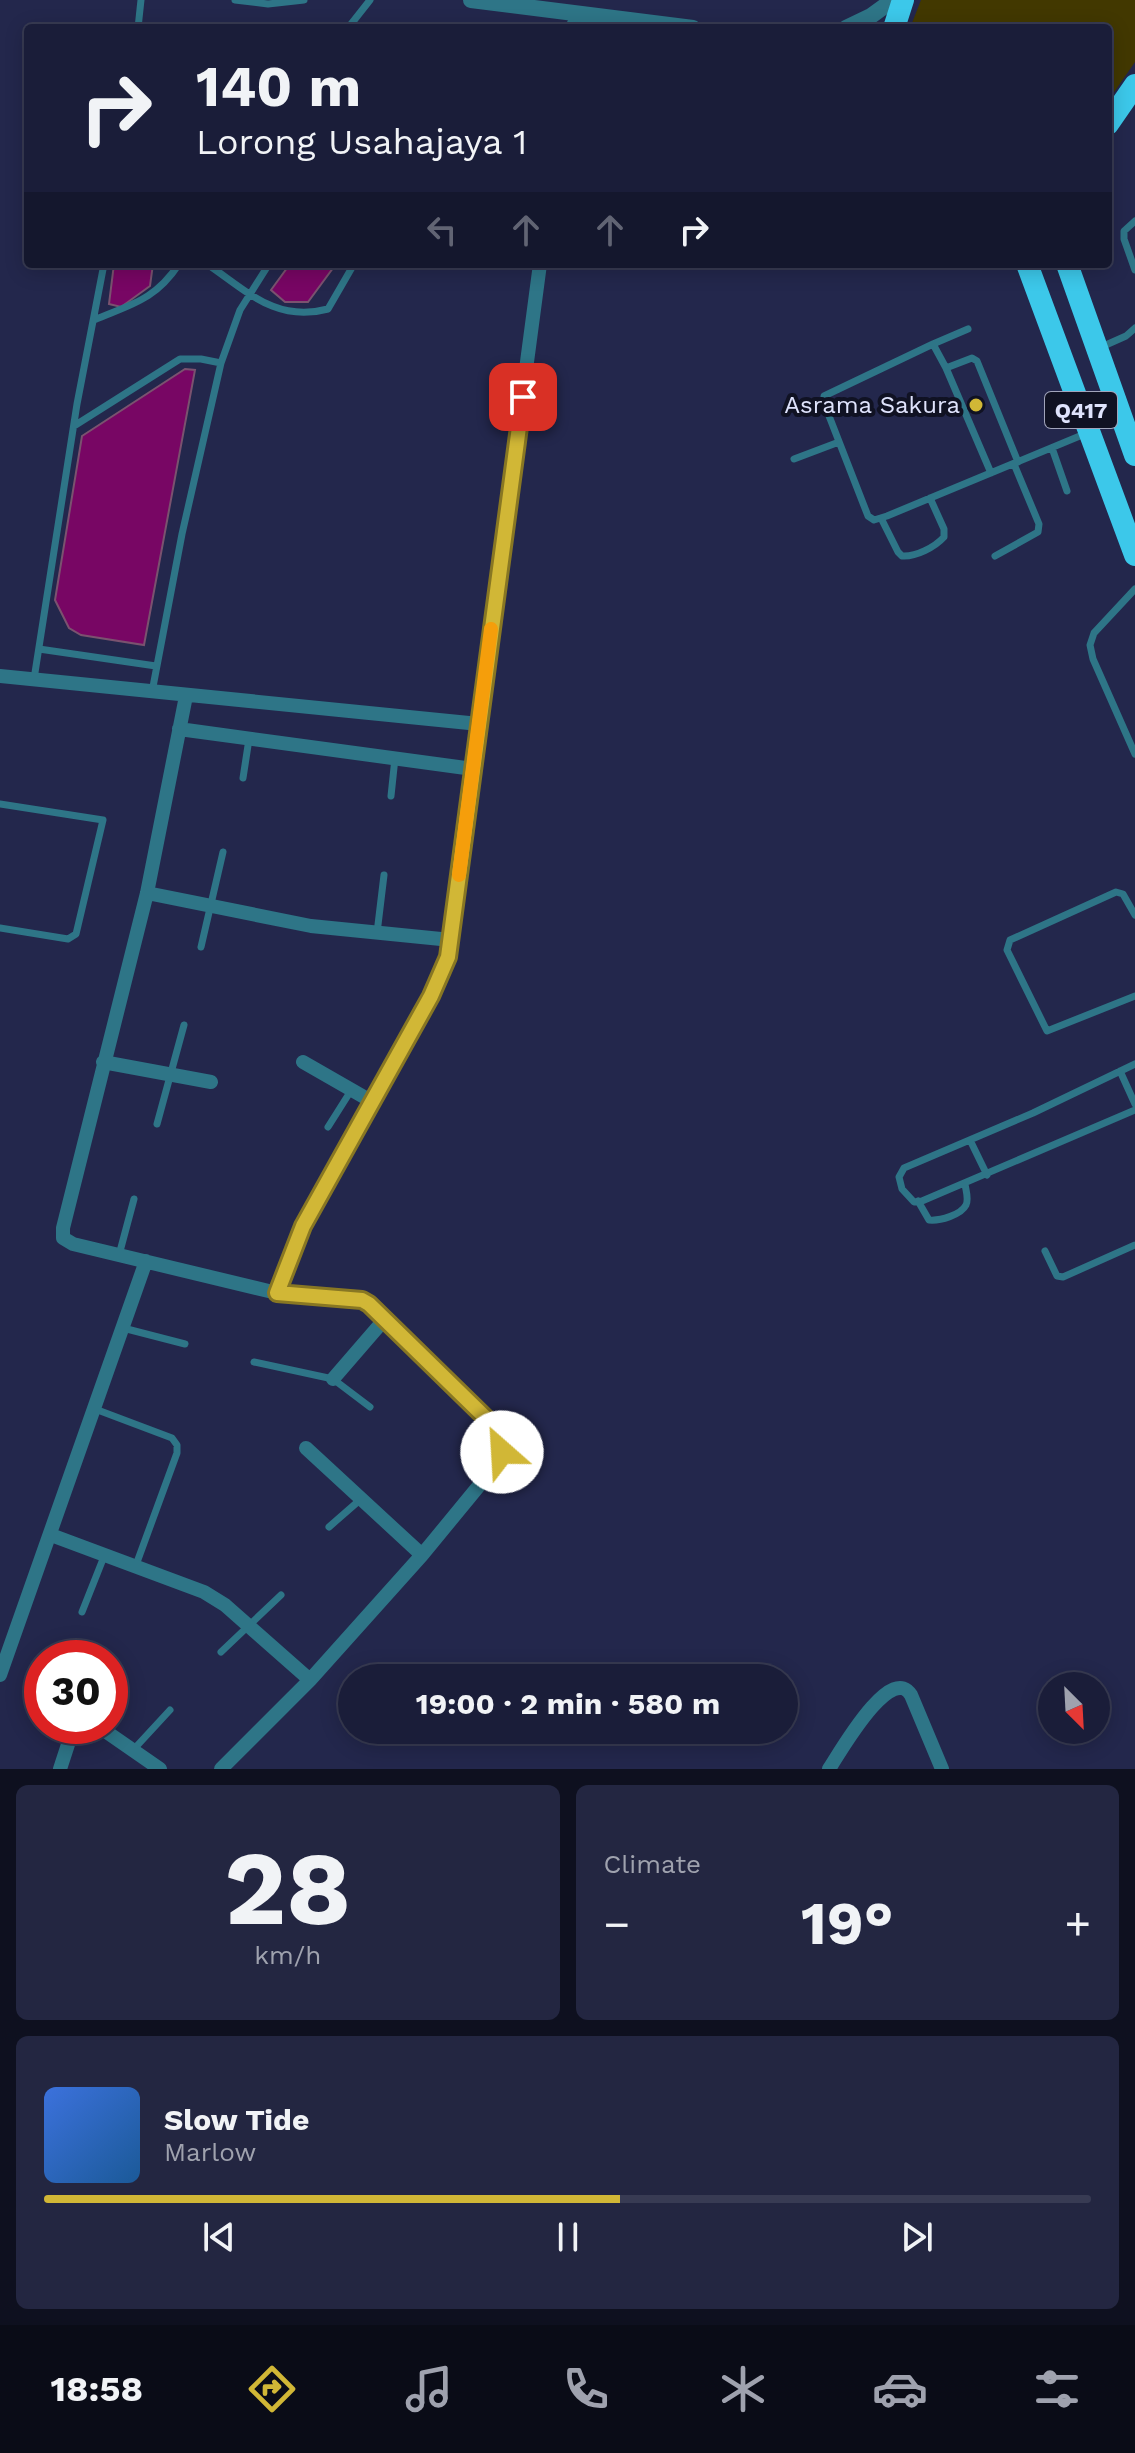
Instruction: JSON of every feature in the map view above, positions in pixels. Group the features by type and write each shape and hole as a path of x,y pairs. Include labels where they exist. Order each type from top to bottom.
{"highway":[{"path":"895,24 903,0"},
{"path":"1112,118 1135,85"},
{"name":"Q417","path":"1028,268 1135,555"},
{"name":"Q417","path":"1068,268 1135,455"}],"street":[{"path":"471,0 660,24"},
{"path":"854,24 893,0"},
{"path":"277,1293 303,1226 431,996 448,957 539,268"},
{"path":"0,676 479,724"},
{"path":"186,696 147,893 63,1234 66,1241 277,1293 362,1300 496,1428 503,1445 496,1465 422,1555 310,1680 221,1769"},
{"path":"179,729 473,769"},
{"path":"147,893 311,926 451,940"},
{"path":"103,1062 211,1082"},
{"path":"303,1062 371,1101"},
{"path":"0,1675 146,1261"},
{"path":"333,1379 384,1320"},
{"path":"306,1448 422,1555"},
{"path":"51,1535 204,1592 248,1625 310,1680"},
{"path":"829,1769 870,1709 888,1691 902,1688 911,1695 942,1769"},
{"path":"60,1769 68,1744"},
{"path":"126,1744 160,1769"}],"lane":[{"path":"138,24 141,0"},
{"path":"235,0 268,4 304,0"},
{"path":"351,24 370,0"},
{"path":"1135,221 1124,231 1124,239 1135,270"},
{"path":"34,679 74,426 103,268"},
{"path":"94,320 151,296 164,286 176,268"},
{"path":"213,268 279,311 304,314 328,309 352,268"},
{"path":"152,692 182,534 221,363 240,310 267,268"},
{"path":"1097,348 1126,336 1135,328"},
{"path":"968,329 824,396 824,403 868,516 874,520 881,518 1090,432"},
{"path":"933,344 991,473"},
{"path":"946,368 972,358 977,361 1039,524 1038,532 995,556"},
{"path":"74,426 180,359 221,363"},
{"path":"794,459 839,442"},
{"path":"1052,448 1067,491"},
{"path":"881,518 898,552 909,557 938,544 944,537 944,529 930,498"},
{"path":"1135,589 1094,633 1090,645 1093,659 1135,754"},
{"path":"39,649 156,666"},
{"path":"243,778 249,739"},
{"path":"391,796 395,758"},
{"path":"0,804 103,820 76,934 68,939 0,928"},
{"path":"201,947 223,852"},
{"path":"377,933 384,875"},
{"path":"1135,915 1123,894 1116,892 1010,940 1007,950 1047,1031 1135,996"},
{"path":"157,1124 184,1025"},
{"path":"1120,1071 1134,1102 965,1184 914,1202 902,1189 899,1177 904,1168 1135,1064"},
{"path":"328,1127 352,1089"},
{"path":"970,1140 987,1175"},
{"path":"918,1201 929,1220 939,1221 964,1208 968,1201 965,1184"},
{"path":"119,1255 134,1199"},
{"path":"1045,1251 1057,1276 1063,1277 1135,1245"},
{"path":"123,1328 185,1344"},
{"path":"254,1362 333,1379 370,1407"},
{"path":"95,1409 172,1438 177,1445 177,1453 136,1565"},
{"path":"329,1527 361,1499"},
{"path":"82,1612 105,1554"},
{"path":"221,1652 281,1595"},
{"path":"134,1749 170,1710"}],"shaded area":[{"path":"921,0 1135,0 1135,62 1112,95 1112,24 912,24"}],"building":[{"path":"114,268 152,268 150,286 121,307 109,304"},
{"path":"287,268 333,268 308,302 285,302 271,290"},
{"path":"185,369 195,370 144,645 81,635 69,628 55,600 82,436"}],"slow traffic":[{"path":"459,875 491,629"}],"place":[{"name":"Asrama Sakura","path":"976,405"}],"route":[{"path":"502,1452 501,1436 496,1428 369,1304 362,1300 277,1293 303,1226 431,996 448,957 523,397"}]}
